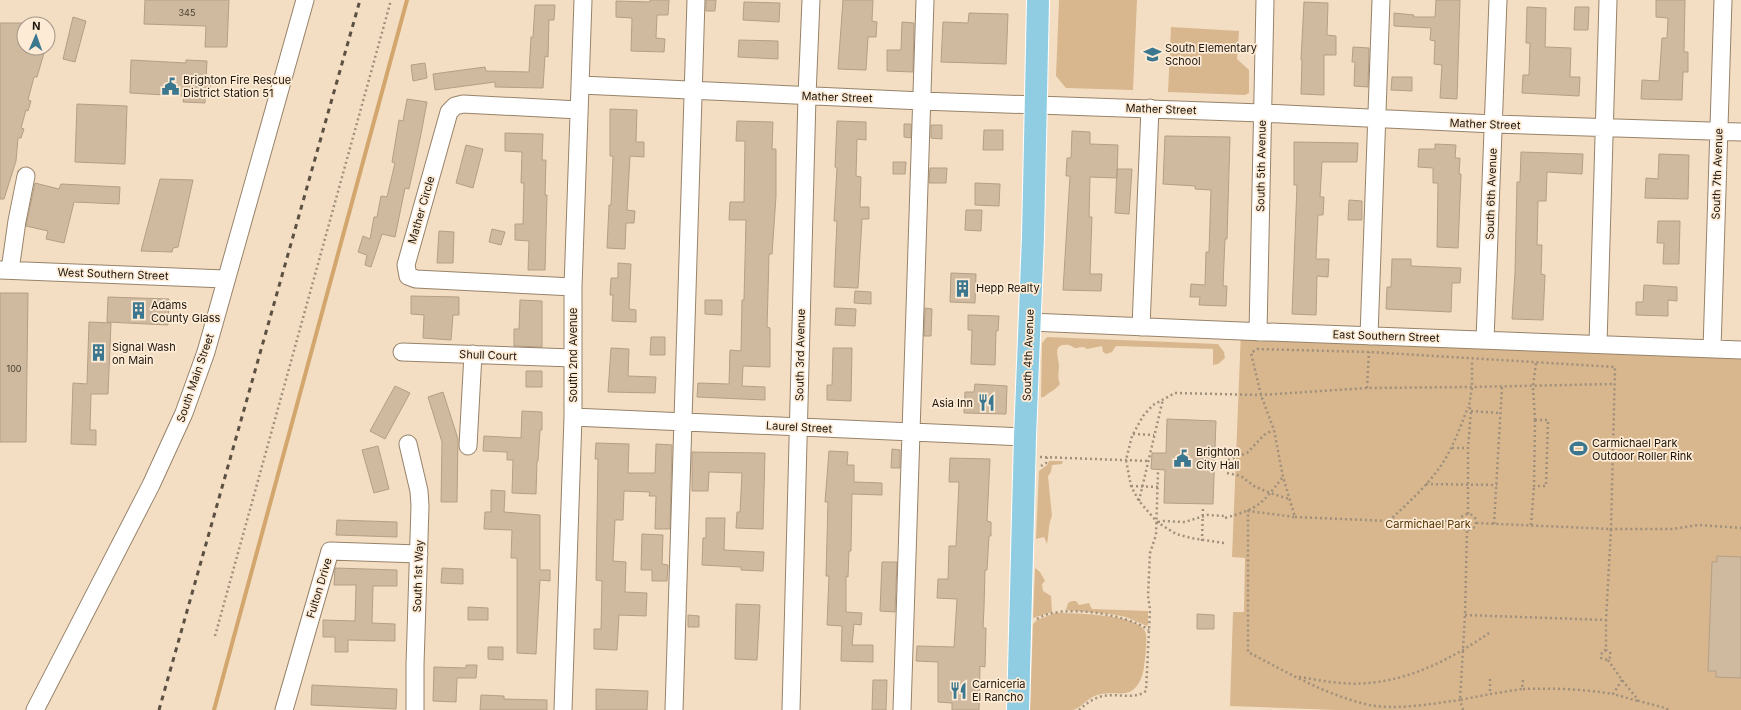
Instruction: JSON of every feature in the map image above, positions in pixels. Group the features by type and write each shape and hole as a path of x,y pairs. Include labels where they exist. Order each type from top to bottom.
{"main road":[{"name":"South 4th Avenue","path":"1018,710 1025,437 1033,237 1038,0"}],"street":[{"name":"South Main Street","path":"34,710 165,458 195,385 206,352 225,278 267,141 305,0"},
{"name":"South 2nd Avenue","path":"563,710 573,417 573,287 583,0"},
{"path":"674,710 696,0"},
{"name":"South 3rd Avenue","path":"791,710 807,96 811,0"},
{"path":"902,710 925,0"},
{"name":"South 5th Avenue","path":"1258,332 1265,0"},
{"path":"1370,336 1381,0"},
{"name":"South 6th Avenue","path":"1485,340 1498,0"},
{"path":"1598,344 1608,0"},
{"name":"South 7th Avenue","path":"1712,349 1723,0"},
{"name":"Mather Street","path":"581,85 922,101 1150,108 1494,124 1741,132"},
{"name":"Mather Circle","path":"573,287 416,278 408,276 406,265 449,112 455,106 464,104 579,110"},
{"path":"1141,327 1150,108"},
{"path":"5,270 26,176"},
{"name":"West Southern Street","path":"5,270 225,278"},
{"name":"East Southern Street","path":"1030,322 1741,350"},
{"name":"Shull Court","path":"402,352 573,358"},
{"path":"468,446 473,354"},
{"name":"Laurel Street","path":"573,417 1025,437"},
{"name":"South 1st Way","path":"408,444 419,491 420,506 415,710"},
{"name":"Fulton Drive","path":"284,710 330,551 419,554"}],"path":[{"path":"216,636 391,0"},
{"path":"1295,517 1283,477 1274,430 1261,395 1251,353 1258,349 1369,352 1472,360 1615,367 1606,650"},
{"path":"1367,388 1369,352"},
{"path":"1389,521 1411,502 1452,448 1469,406 1472,388 1472,360"},
{"path":"1531,525 1534,486 1535,420 1533,386 1536,363"},
{"path":"1224,542 1202,541 1176,534 1157,522 1138,501 1131,486 1126,460 1133,434 1143,416 1152,405 1175,393 1261,395 1367,388 1472,388 1614,384"},
{"path":"1494,524 1497,485 1499,413 1502,387"},
{"path":"1138,501 1163,399"},
{"path":"1468,514 1468,448 1471,411 1469,406"},
{"path":"1471,411 1499,413"},
{"path":"1534,486 1546,486 1548,420 1535,420"},
{"path":"1228,460 1247,453 1264,435 1274,430"},
{"path":"1133,434 1154,435"},
{"path":"1452,448 1468,448"},
{"path":"1036,457 1149,461"},
{"path":"1079,710 1097,698 1114,695 1135,696 1146,691 1149,630 1150,553 1156,535 1158,471"},
{"path":"1227,473 1241,476 1254,486 1289,499"},
{"path":"1157,522 1184,522 1203,516 1225,517 1248,511 1262,503 1283,477"},
{"path":"1426,484 1497,485"},
{"path":"1131,486 1158,487"},
{"path":"1202,541 1203,506"},
{"path":"1248,511 1295,517 1389,521 1459,521"},
{"path":"1248,511 1248,652 1294,676 1335,694 1370,705 1398,707 1460,700 1522,689 1569,688 1613,694 1669,710"},
{"path":"1459,521 1464,514 1468,514 1476,518 1475,527 1467,531"},
{"path":"1459,521 1463,529 1467,531"},
{"path":"1476,523 1611,529 1672,529 1700,526 1741,528"},
{"path":"1464,710 1460,700 1465,615 1467,531"},
{"path":"1035,620 1057,611 1112,615 1128,619 1149,630"},
{"path":"1465,615 1606,620"},
{"path":"1294,676 1342,684 1382,682 1412,675 1463,651 1489,633"},
{"path":"1606,650 1610,652 1611,656 1608,660"},
{"path":"1606,650 1603,651 1601,658 1608,660 1639,701"},
{"path":"1490,679 1490,694"},
{"path":"1522,689 1523,680"},
{"path":"1613,694 1622,680"}],"green space":[{"path":"1059,0 1137,0 1133,90 1066,88 1056,76"},
{"path":"1171,27 1239,31 1237,59 1249,70 1249,93 1245,95 1168,92"},
{"name":"Carmichael Park","path":"1241,331 1741,350 1741,710 1336,710 1230,706 1233,612 1244,612 1245,558 1232,557"},
{"path":"1047,337 1218,344 1224,352 1225,358 1218,364 1213,365 1213,349 1116,346 1112,352 1106,354 1103,352 1102,346 1087,349 1084,347 1075,348 1069,345 1064,345 1060,346 1057,351 1059,365 1058,377 1060,384 1057,388 1044,397 1041,397 1042,343"},
{"path":"1049,461 1063,461 1062,464 1052,465 1051,472 1048,476 1052,516 1047,544 1044,537 1036,539 1039,471 1047,465"},
{"path":"1035,568 1040,572 1045,581 1042,584 1043,591 1051,596 1052,612 1033,618"},
{"path":"1076,601 1079,605 1089,603 1092,609 1148,611 1148,624 1147,626 1126,617 1111,614 1066,610 1068,603"},
{"path":"1055,613 1075,613 1103,616 1130,621 1140,625 1146,634 1146,649 1140,682 1135,688 1126,693 1104,693 1096,695 1073,710 1030,710 1033,624 1037,620"}],"building":[{"path":"145,0 229,0 227,47 205,47 206,26 144,24"},
{"path":"650,0 669,0 668,15 657,15 656,38 665,39 664,52 631,51 632,18 616,17 616,1 650,2"},
{"path":"706,0 716,0 715,11 706,11"},
{"path":"843,0 873,0 872,21 877,22 876,37 868,37 866,70 838,69"},
{"path":"1436,0 1460,0 1457,99 1440,98 1442,65 1434,64 1435,41 1430,40 1431,28 1394,26 1394,13 1414,15 1413,17 1435,17"},
{"path":"1656,0 1685,0 1684,52 1688,52 1688,72 1683,72 1682,100 1641,99 1642,80 1659,81 1662,38 1667,38 1668,18 1656,17"},
{"path":"744,2 780,3 779,22 743,20"},
{"path":"1304,2 1328,3 1327,35 1336,36 1336,55 1324,55 1324,95 1301,94"},
{"path":"535,5 555,5 554,20 549,20 548,57 545,56 543,88 495,87 495,82 435,90 433,74 485,67 486,71 529,72"},
{"path":"1527,7 1546,8 1545,47 1571,48 1570,77 1580,77 1579,96 1522,93 1523,75 1529,75 1530,43 1526,43"},
{"path":"1575,7 1589,7 1588,30 1574,30"},
{"path":"969,13 1008,14 1006,64 941,62 943,22 968,23"},
{"path":"73,17 86,21 75,62 63,59"},
{"path":"902,22 914,23 913,72 887,71 887,50 901,50"},
{"path":"0,23 16,23 16,56 43,56 37,77 34,77 28,100 31,101 28,111 26,110 21,128 24,129 21,138 18,138 16,161 4,199 0,199"},
{"path":"739,40 778,41 778,59 738,57"},
{"path":"1353,47 1369,48 1368,87 1354,86 1355,62 1352,62"},
{"name":"Brighton Fire Rescue District Station 51","path":"131,60 186,63 186,60 207,61 206,79 211,80 210,96 205,96 205,103 183,102 184,96 130,93"},
{"path":"425,63 427,78 413,81 411,65"},
{"path":"1392,77 1412,77 1412,91 1391,90"},
{"path":"407,99 427,102 420,139 409,189 405,188 395,237 382,234 371,267 365,265 367,255 358,252 363,236 370,239 374,217 377,217 381,196 387,197 395,163 392,162 399,120 403,121"},
{"path":"77,104 127,106 125,164 75,162"},
{"path":"610,109 637,110 636,142 644,142 644,157 630,156 627,210 635,211 634,223 626,223 625,249 607,248 613,156 610,156"},
{"path":"737,121 773,122 772,149 776,149 776,196 772,254 769,254 767,327 770,328 770,367 743,366 742,386 765,387 765,400 697,397 698,383 729,384 730,350 741,351 746,220 729,220 730,202 744,202 745,141 736,141"},
{"path":"837,121 866,122 866,140 857,139 856,176 861,177 860,207 869,207 869,219 862,219 858,288 834,287 837,221 834,221 837,168 835,167"},
{"path":"904,124 911,124 911,138 904,137"},
{"path":"931,125 942,125 942,139 931,138"},
{"path":"984,130 1003,130 1003,150 983,150"},
{"path":"1072,131 1090,132 1090,144 1118,145 1117,178 1090,177 1089,217 1092,217 1090,274 1102,274 1101,291 1063,290 1070,176 1066,176 1067,158 1071,158"},
{"path":"505,133 543,134 542,160 546,160 545,195 547,195 545,270 528,270 529,241 515,240 515,224 523,224 524,183 521,183 522,152 505,151"},
{"path":"1165,136 1230,137 1227,239 1225,239 1223,286 1227,286 1226,306 1199,305 1200,297 1190,297 1191,284 1205,285 1206,252 1209,252 1211,190 1195,189 1195,186 1163,184"},
{"path":"1294,142 1358,143 1357,162 1322,162 1320,197 1324,197 1323,215 1318,215 1316,259 1329,259 1328,277 1317,276 1316,315 1292,314 1297,185 1294,185"},
{"path":"1435,144 1456,145 1455,158 1460,158 1459,174 1461,174 1458,248 1437,247 1438,183 1433,183 1433,168 1418,167 1419,149 1435,149"},
{"path":"466,145 483,149 473,188 456,183"},
{"path":"1521,152 1583,154 1582,174 1547,172 1546,201 1538,201 1537,245 1542,245 1541,274 1545,275 1543,320 1512,319 1515,273 1517,182 1520,182"},
{"path":"1659,154 1689,155 1688,199 1645,198 1646,178 1658,179"},
{"path":"893,162 906,162 905,174 893,174"},
{"path":"930,168 947,168 946,183 929,183"},
{"path":"1117,169 1132,169 1129,214 1115,213"},
{"path":"160,179 193,180 178,247 173,248 172,252 141,251"},
{"path":"35,183 59,189 61,184 120,187 119,204 74,202 64,243 46,239 48,231 26,226"},
{"path":"975,183 1000,184 999,206 975,205"},
{"path":"1349,200 1362,201 1362,220 1348,220"},
{"path":"966,210 982,210 981,231 965,230"},
{"path":"1658,221 1680,221 1679,264 1663,264 1664,243 1657,243"},
{"path":"492,229 505,232 501,245 489,242"},
{"path":"439,231 454,232 453,263 437,263"},
{"path":"1392,259 1411,259 1411,266 1461,268 1460,283 1452,283 1451,312 1386,309 1387,287 1391,287"},
{"path":"618,263 631,264 629,309 636,310 636,322 612,321 613,295 610,295 611,278 618,278"},
{"name":"Hepp Realty","path":"951,273 976,274 975,303 950,302"},
{"path":"1644,285 1677,287 1677,301 1668,300 1668,316 1636,315 1636,302 1643,302"},
{"path":"855,291 871,292 871,304 854,303"},
{"path":"0,293 28,293 26,442 0,442"},
{"path":"411,296 459,297 459,315 453,315 451,340 423,338 424,315 411,314"},
{"name":"Adams County Glass","path":"108,297 169,299 168,325 107,322"},
{"path":"520,300 542,301 542,347 514,346 514,329 519,329"},
{"path":"705,300 722,300 722,315 705,314"},
{"path":"836,308 856,309 855,326 835,325"},
{"path":"925,308 932,309 931,336 924,336"},
{"path":"968,315 999,316 998,331 996,331 995,365 971,364 972,330 968,330"},
{"name":"Signal Wash on Main","path":"89,322 111,323 108,394 91,394 90,430 96,430 96,445 71,444 73,383 87,384"},
{"path":"651,337 665,337 665,355 650,355"},
{"path":"611,348 629,349 628,376 656,377 655,393 608,392"},
{"path":"833,348 852,348 851,401 827,400 827,385 832,385"},
{"path":"526,371 542,371 542,387 526,387"},
{"name":"Asia Inn","path":"975,384 1007,386 1006,414 964,413 965,392 974,392"},
{"path":"395,386 410,393 385,439 370,431"},
{"path":"443,392 458,439 457,502 441,502 442,442 428,397"},
{"path":"522,411 542,412 542,430 540,430 537,461 536,494 512,493 513,460 507,460 507,452 483,451 484,436 521,438"},
{"name":"Brighton City Hall","path":"1167,419 1216,421 1213,504 1164,503 1165,470 1151,469 1152,453 1166,453"},
{"path":"596,443 629,444 628,473 655,473 656,444 672,445 670,529 655,529 656,496 649,496 650,492 624,491 623,520 615,520 613,561 626,562 625,592 647,593 646,616 619,615 617,650 594,649 594,629 601,629 602,581 596,580 598,459 595,459"},
{"path":"378,446 389,489 374,493 362,450"},
{"path":"892,449 900,450 900,468 891,468"},
{"path":"829,451 848,452 847,465 854,465 854,482 882,483 882,495 852,494 851,551 849,551 848,577 846,576 846,612 862,613 861,625 854,624 852,645 873,645 873,662 841,661 842,626 827,625 829,576 826,576 828,502 825,502"},
{"path":"692,452 765,453 763,529 736,528 737,512 740,512 742,473 709,472 708,491 692,491"},
{"path":"950,458 990,459 987,521 991,522 991,536 989,536 987,570 985,570 983,628 986,628 985,667 980,666 979,710 952,710 952,703 938,702 938,662 916,661 917,646 954,647 957,599 937,598 938,579 948,579 949,546 956,546 959,482 949,482"},
{"path":"491,490 505,491 504,512 540,515 540,570 550,570 550,581 540,580 536,654 517,653 517,558 511,558 512,530 484,529 485,512 491,512"},
{"path":"706,518 725,518 724,550 764,552 763,571 741,570 741,567 702,565 703,538 706,538"},
{"path":"337,520 397,522 397,537 336,535"},
{"path":"642,534 663,535 662,564 668,565 667,581 652,581 652,570 641,570"},
{"path":"1717,556 1741,557 1741,678 1716,677 1716,671 1708,671 1712,562 1717,562"},
{"path":"882,562 897,562 895,612 880,611"},
{"path":"335,568 397,570 397,586 373,586 372,623 395,624 395,641 348,640 348,652 335,652 335,637 323,637 323,620 355,621 356,585 334,585"},
{"path":"442,568 463,569 463,584 441,583"},
{"path":"736,604 760,605 757,660 735,659"},
{"path":"468,607 488,608 488,620 468,620"},
{"path":"1197,614 1214,615 1214,629 1197,629"},
{"path":"688,615 699,616 699,627 688,627"},
{"path":"488,647 503,647 503,660 488,659"},
{"path":"466,665 477,665 476,678 457,678 456,702 433,701 434,667 466,668"},
{"path":"873,680 887,680 886,710 872,710"},
{"path":"312,685 397,689 396,709 311,705"},
{"path":"596,689 648,691 647,710 596,710"},
{"path":"481,695 504,696 504,699 547,700 547,710 480,710"}],"waterway":[{"path":"214,710 407,0"}],"railway":[{"path":"159,710 360,0"}],"place":[{"name":"South Elementary School","path":"1152,54"},
{"name":"Brighton Fire Rescue District Station 51","path":"170,86"},
{"name":"Hepp Realty","path":"963,288"},
{"name":"Adams County Glass","path":"138,311"},
{"name":"Signal Wash on Main","path":"99,353"},
{"name":"Asia Inn","path":"986,403"},
{"name":"Carmichael Park Outdoor Roller Rink","path":"1579,449"},
{"name":"Brighton City Hall","path":"1183,458"},
{"name":"Carniceria El Rancho","path":"959,690"}]}
